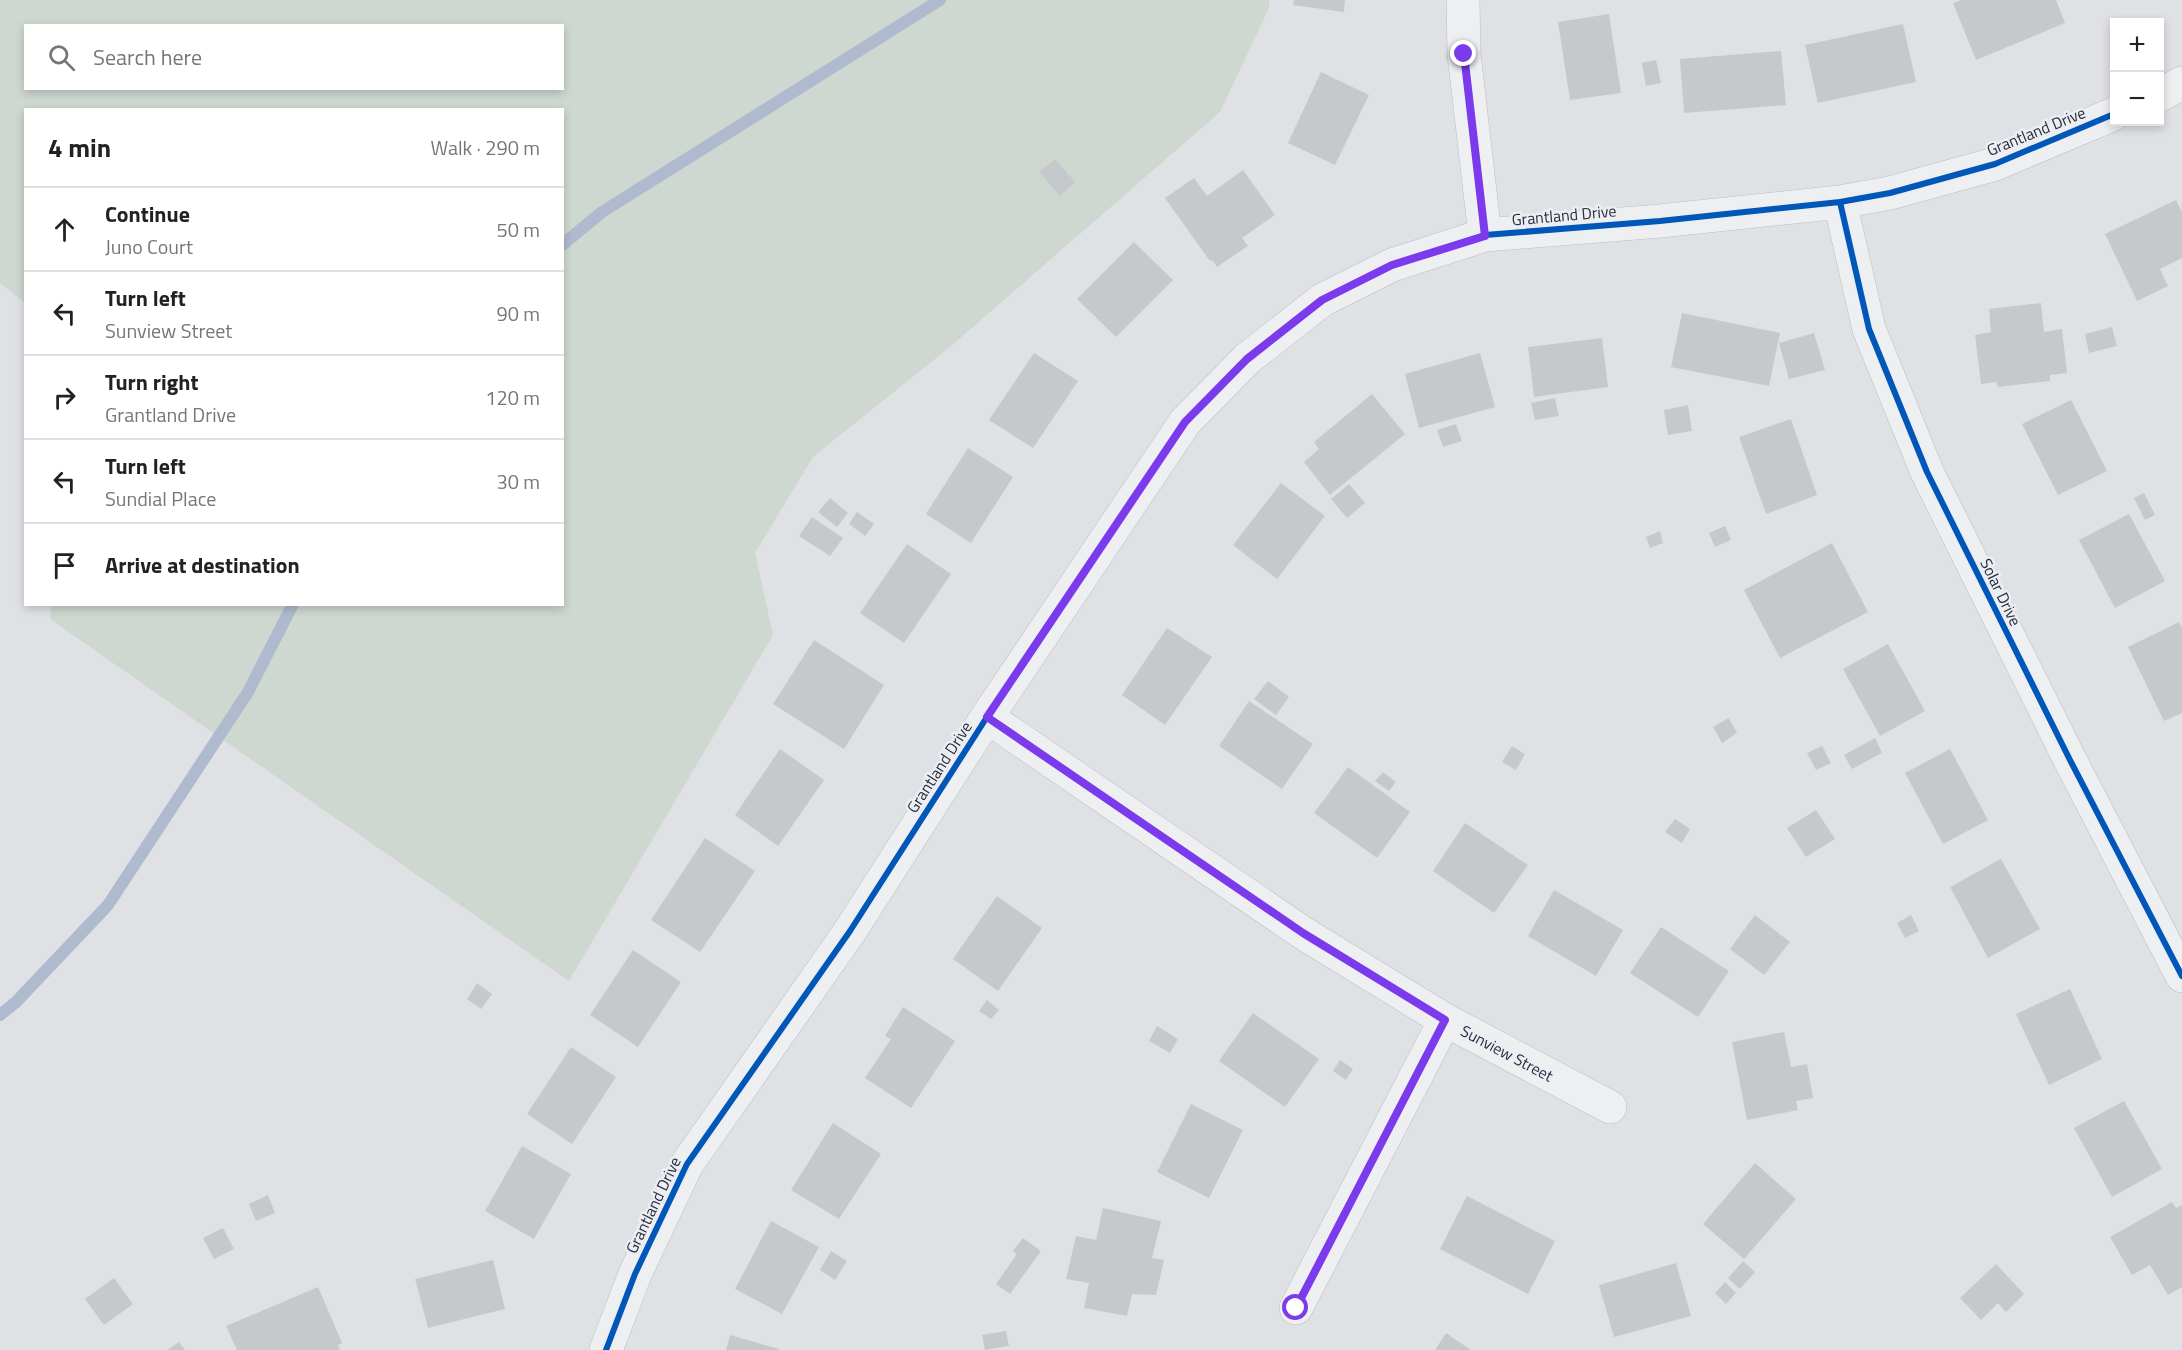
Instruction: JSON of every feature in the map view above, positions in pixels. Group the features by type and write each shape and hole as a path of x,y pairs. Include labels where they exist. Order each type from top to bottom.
{"street":[{"path":"1463,0 1464,54 1485,236"},
{"path":"2164,93 2182,83"},
{"name":"Grantland Drive","path":"606,1350 634,1274 687,1164 850,931 987,717 1185,422 1247,359 1322,300 1392,265 1485,236 1840,202 1890,193 1995,164 2110,116"},
{"name":"Solar Drive","path":"1840,202 1869,329 1927,472 2064,750 2182,976"},
{"name":"Sunview Street","path":"987,717 1303,933 1445,1020 1610,1107"},
{"path":"1296,1308 1445,1020"}],"shaded area":[{"path":"0,0 1269,0 1269,8 1220,112 951,346 813,457 755,553 773,635 569,981 50,619 51,606 564,606 564,108 24,108 24,302 0,283"}],"building":[{"path":"1294,0 1345,0 1344,12 1293,5"},
{"path":"1961,0 2056,0 2065,23 1976,60 1953,3"},
{"path":"1609,14 1621,93 1570,100 1558,22"},
{"path":"1903,24 1916,82 1818,103 1805,45"},
{"path":"1781,51 1786,105 1684,113 1680,59"},
{"path":"1656,60 1661,83 1646,86 1642,63"},
{"path":"1321,72 1369,95 1335,165 1288,143"},
{"path":"1055,159 1075,182 1060,196 1039,172"},
{"path":"1243,170 1275,215 1242,238 1248,246 1217,267 1212,260 1210,261 1165,198 1194,178 1207,196"},
{"path":"2176,200 2182,212 2182,258 2160,269 2168,286 2137,301 2105,234"},
{"path":"1134,242 1173,280 1116,337 1077,299"},
{"path":"2041,303 2044,332 2062,329 2067,373 2050,375 2050,381 1998,387 1996,382 1981,384 1975,335 1991,332 1989,309"},
{"path":"1682,313 1780,333 1769,386 1671,367"},
{"path":"2112,327 2117,346 2089,353 2085,334"},
{"path":"1814,333 1825,370 1789,379 1779,343"},
{"path":"1602,338 1608,387 1534,397 1528,347"},
{"path":"1034,353 1078,381 1033,448 989,420"},
{"path":"1480,353 1495,407 1419,428 1405,374"},
{"path":"1372,394 1405,434 1330,495 1304,462 1319,449 1314,442"},
{"path":"1555,398 1559,416 1535,420 1531,403"},
{"path":"2071,400 2107,471 2058,495 2022,424"},
{"path":"1688,405 1692,431 1668,435 1664,410"},
{"path":"1791,419 1817,495 1766,514 1739,437"},
{"path":"1456,424 1462,441 1443,447 1437,430"},
{"path":"968,448 1013,477 971,543 926,514"},
{"path":"1281,483 1325,516 1277,579 1233,545"},
{"path":"1349,484 1365,503 1347,518 1331,499"},
{"path":"2144,493 2155,515 2145,520 2134,498"},
{"path":"830,498 848,513 837,527 818,512"},
{"path":"857,512 874,524 865,536 849,524"},
{"path":"2129,514 2165,581 2115,608 2079,540"},
{"path":"812,517 843,538 830,556 799,536"},
{"path":"1725,526 1731,540 1715,547 1709,533"},
{"path":"1660,531 1663,543 1650,548 1646,537"},
{"path":"1832,543 1868,612 1780,658 1744,590"},
{"path":"907,544 951,574 904,643 860,613"},
{"path":"2179,622 2182,628 2182,713 2164,721 2128,647"},
{"path":"1167,628 1212,657 1165,725 1122,695"},
{"path":"814,640 884,685 844,749 773,704"},
{"path":"1888,644 1925,711 1880,736 1843,669"},
{"path":"1268,681 1289,697 1276,715 1254,699"},
{"path":"1249,701 1313,744 1282,789 1219,746"},
{"path":"1729,718 1737,733 1722,743 1713,727"},
{"path":"1875,738 1882,753 1852,769 1844,755"},
{"path":"1512,746 1525,754 1516,770 1502,762"},
{"path":"1822,746 1831,763 1816,770 1807,753"},
{"path":"780,749 824,780 778,846 735,815"},
{"path":"1950,749 1988,820 1943,844 1905,773"},
{"path":"1348,767 1410,812 1377,858 1314,813"},
{"path":"1383,772 1396,782 1389,791 1375,781"},
{"path":"1816,810 1835,839 1806,857 1787,828"},
{"path":"1675,819 1690,829 1682,843 1665,832"},
{"path":"1465,823 1528,865 1494,913 1433,871"},
{"path":"705,838 755,871 700,952 651,920"},
{"path":"2001,859 2040,929 1988,958 1950,887"},
{"path":"1554,890 1623,930 1596,976 1528,936"},
{"path":"997,896 1042,928 998,991 953,959"},
{"path":"1755,915 1790,942 1764,975 1730,949"},
{"path":"1911,915 1919,931 1905,938 1897,923"},
{"path":"1661,927 1729,971 1698,1017 1630,973"},
{"path":"633,950 681,982 638,1047 590,1015"},
{"path":"477,983 492,994 481,1009 467,999"},
{"path":"2070,989 2102,1059 2049,1085 2016,1014"},
{"path":"987,1000 999,1010 991,1019 979,1011"},
{"path":"903,1007 955,1041 911,1108 865,1078 891,1039 885,1036"},
{"path":"1253,1013 1319,1059 1285,1107 1219,1061"},
{"path":"1157,1026 1178,1039 1170,1053 1149,1041"},
{"path":"1784,1032 1791,1067 1807,1064 1813,1098 1796,1101 1798,1110 1747,1120 1732,1042"},
{"path":"571,1047 616,1077 572,1144 527,1114"},
{"path":"1340,1060 1353,1069 1346,1080 1333,1071"},
{"path":"2124,1101 2162,1169 2112,1197 2074,1128"},
{"path":"1191,1104 1243,1130 1209,1198 1157,1172"},
{"path":"833,1123 881,1154 839,1219 791,1190"},
{"path":"522,1146 571,1174 534,1239 485,1211"},
{"path":"1755,1163 1796,1199 1744,1259 1703,1224"},
{"path":"268,1195 275,1213 256,1221 249,1204"},
{"path":"1467,1196 1555,1241 1528,1294 1440,1249"},
{"path":"2172,1202 2176,1208 2182,1205 2182,1287 2168,1295 2150,1265 2132,1275 2110,1237"},
{"path":"1103,1208 1161,1221 1152,1258 1164,1260 1156,1295 1132,1294 1127,1316 1084,1308 1089,1283 1066,1279 1076,1236 1096,1240"},
{"path":"771,1221 819,1247 782,1314 735,1289"},
{"path":"223,1228 234,1249 214,1259 203,1238"},
{"path":"1023,1238 1041,1251 1010,1294 996,1284 1017,1254 1013,1251"},
{"path":"831,1251 847,1261 835,1280 820,1270"},
{"path":"493,1260 505,1309 428,1328 415,1279"},
{"path":"1743,1261 1755,1272 1740,1289 1728,1278"},
{"path":"1676,1263 1691,1316 1614,1337 1599,1285"},
{"path":"1996,1264 2024,1294 2006,1312 1998,1303 1981,1320 1960,1298"},
{"path":"114,1278 133,1304 104,1325 85,1299"},
{"path":"1725,1282 1736,1293 1726,1304 1715,1293"},
{"path":"318,1287 342,1343 338,1345 340,1350 237,1350 226,1326"},
{"path":"1006,1331 1009,1346 985,1350 982,1335"},
{"path":"1446,1333 1471,1350 1435,1350"},
{"path":"730,1335 779,1349 779,1350 726,1350"},
{"path":"179,1342 185,1350 168,1350"}],"waterway":[{"path":"564,243 602,212 940,0"},
{"path":"0,1015 16,1002 108,905 248,692 292,606"}],"cycle path":[{"path":"606,1350 635,1274 687,1164 850,931 987,717 1185,422 1247,359 1322,300 1392,265 1485,235 1660,221 1840,202 1890,193 1995,164 2110,116"},
{"path":"1840,202 1869,329 1927,472 2070,760 2182,976"}],"route":[{"path":"1296,1308 1445,1020 1303,933 987,717 1185,422 1247,359 1322,300 1392,265 1485,236 1464,54"}]}
